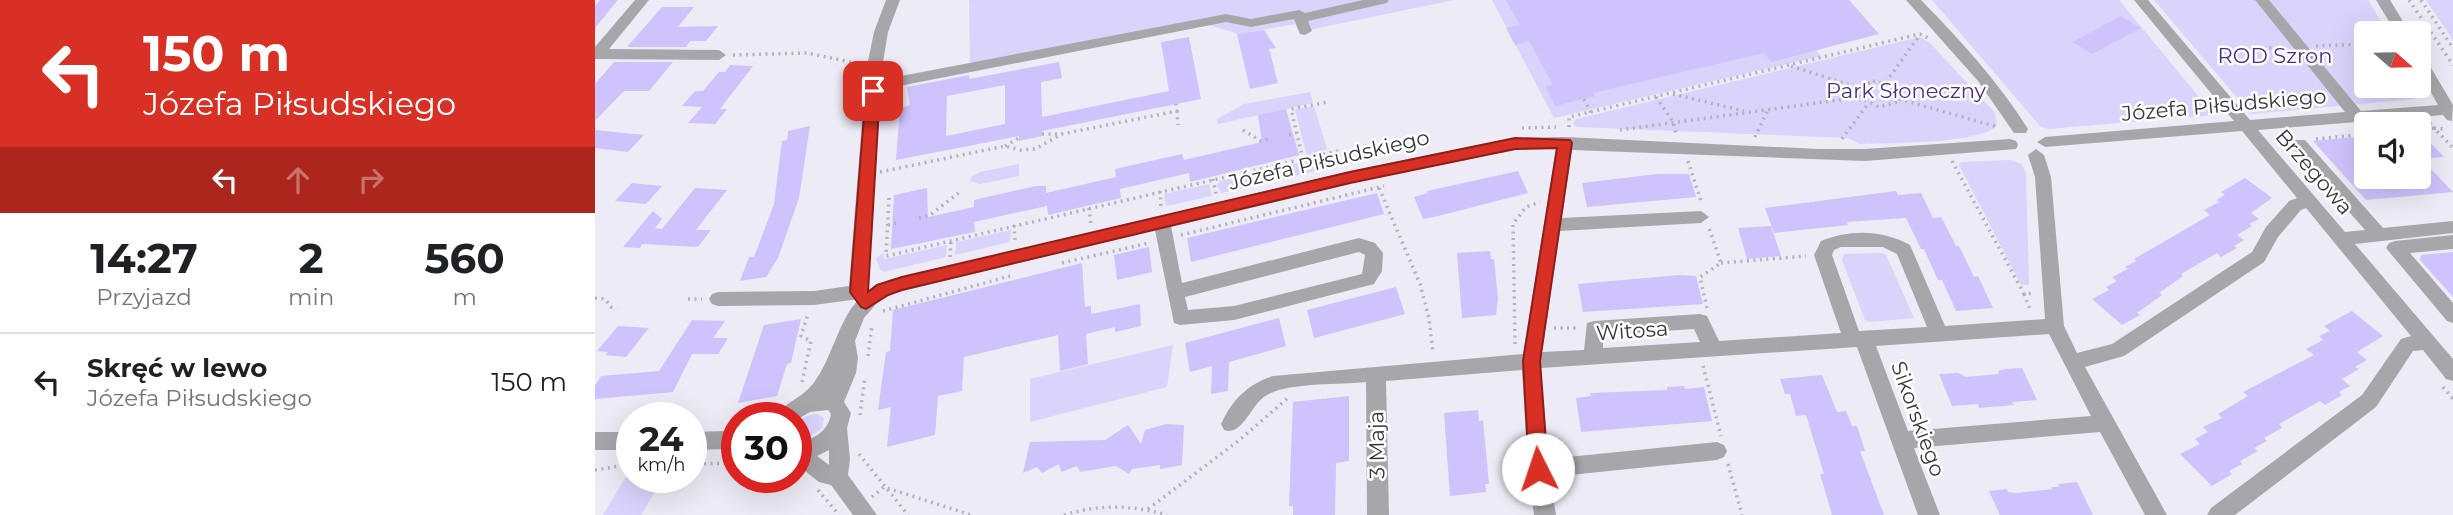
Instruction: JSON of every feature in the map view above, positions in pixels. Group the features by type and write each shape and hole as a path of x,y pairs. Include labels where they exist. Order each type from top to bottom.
{"street":[{"path":"596,54 642,0"},
{"path":"797,402 822,387 846,341 862,297 873,86 877,48 893,0"},
{"path":"873,86 1226,18 1251,23 1299,14 1303,24 1382,0"},
{"path":"1913,0 2001,96 2020,129"},
{"name":"Brzegowa","path":"2141,0 2453,373"},
{"path":"2262,0 2354,112"},
{"path":"2383,0 2396,21"},
{"path":"596,54 719,55"},
{"path":"2431,79 2451,113"},
{"name":"Józefa Piłsudskiego","path":"2431,114 2451,113"},
{"name":"Józefa Piłsudskiego","path":"2041,148 2354,116"},
{"path":"2041,148 2019,152 2010,145 2008,134 2020,129 2032,131 2041,148 2055,326 2156,515"},
{"path":"1545,515 1525,361 1553,225 1567,135"},
{"name":"Józefa Piłsudskiego","path":"718,299 862,297 889,287 1447,156 1567,135 1842,155 2010,145"},
{"path":"2306,141 2379,235"},
{"path":"2072,362 2117,351 2258,257 2272,232 2295,205 2310,201"},
{"path":"1553,225 1703,213"},
{"path":"1163,223 1175,292 1180,318 1234,313 1368,279 1373,271 1374,253 1359,245 1175,292"},
{"path":"2342,239 2453,227"},
{"path":"1823,255 1827,246 1839,241 1887,240 1904,250 1939,333"},
{"path":"2453,243 2395,248 2453,316"},
{"name":"Sikorskiego","path":"1823,255 1903,440 1929,515"},
{"path":"1593,357 1594,328 1700,321 1713,349"},
{"name":"Witosa","path":"1231,424 1246,399 1261,386 1284,381 1525,361 2055,326"},
{"path":"834,403 848,373 849,352 846,341"},
{"path":"2218,515 2369,401 2408,344 2428,342"},
{"name":"3 Maja","path":"1376,374 1378,515"},
{"path":"803,397 834,403 839,407 841,413 837,429 842,466 837,477"},
{"path":"1903,440 2105,423"},
{"path":"812,447 819,445 837,429"},
{"path":"595,441 616,441"},
{"path":"1538,469 1717,451"},
{"path":"812,464 826,475 837,477 866,515"}],"path":[{"path":"2409,0 2453,65"},
{"path":"2421,0 2453,48"},
{"path":"1567,135 1569,117 1920,34 1886,82"},
{"path":"2237,50 2354,44"},
{"path":"719,55 807,53 866,65"},
{"path":"1789,65 1859,88 1873,81 1886,82 1895,88 1899,99"},
{"path":"1859,88 1860,97 1868,104 1889,107 1899,99"},
{"path":"1671,94 1747,111"},
{"path":"1656,97 1673,122 1676,134"},
{"path":"1755,136 1769,108 1860,97"},
{"path":"1584,99 1591,113"},
{"path":"1899,99 1999,127"},
{"path":"1303,159 1291,109 1328,102"},
{"path":"1176,104 1178,125"},
{"path":"1851,143 1842,139 1868,104"},
{"path":"1042,134 1062,135 1177,111"},
{"path":"2431,128 2434,128 2453,148"},
{"path":"1243,130 1261,141 1268,139"},
{"path":"1289,135 1296,133"},
{"path":"874,174 1005,146 1019,151 1051,145 1062,135"},
{"path":"2306,141 2354,135"},
{"path":"1005,146 1012,139 1019,138"},
{"path":"889,198 886,256 1342,150"},
{"path":"1699,157 1686,157 1721,263"},
{"path":"1939,160 1965,159"},
{"path":"1952,160 2024,294 2035,294 2035,281"},
{"path":"1213,179 1216,197"},
{"path":"1049,266 1163,223 1391,184"},
{"path":"1379,188 1389,216 1393,218 1409,248 1432,323 1434,370"},
{"path":"1160,191 1163,223"},
{"path":"919,218 930,215 960,192"},
{"path":"1525,361 1510,317 1516,248 1513,224 1526,207 1551,198"},
{"path":"1089,208 1091,226"},
{"path":"876,214 888,212"},
{"path":"888,225 896,223"},
{"path":"1014,225 1015,243"},
{"path":"950,259 951,240"},
{"path":"1695,309 1708,308 1700,277 1721,263 1823,255"},
{"path":"867,359 872,326 880,312 901,304 1022,273"},
{"path":"595,298 605,299 611,307 617,308"},
{"path":"803,397 811,341 801,337 809,312"},
{"path":"1551,328 1582,328"},
{"path":"859,424 866,371"},
{"path":"1148,509 1295,392"},
{"path":"858,445 859,454 908,515"},
{"path":"595,470 616,467"},
{"path":"884,487 971,515"},
{"path":"1064,515 1102,506 1148,509 1167,515"},
{"path":"943,515 949,508"}],"green space":[{"path":"969,0 1454,0 1299,32 1295,24 1238,34 1209,25 970,64"},
{"path":"1492,0 1763,0 1794,22 1821,56 1554,118"},
{"name":"Park Słoneczny","path":"1932,0 2119,0 2214,115 2048,129 2040,126"},
{"name":"ROD Szron","path":"2154,0 2368,0 2381,21 2354,21 2354,98 2417,98 2415,99 2251,114"},
{"path":"2426,0 2453,0 2453,40"},
{"name":"Park Słoneczny","path":"1920,37 1930,43 1995,113 1997,126 1987,132 1953,139 1860,144 1848,138 1577,127 1573,124 1576,119"},
{"path":"1310,92 1313,103 1218,124 1217,119 1244,104"},
{"path":"1314,106 1327,149 1307,156 1295,110"},
{"path":"1328,156 1332,167 1221,193 1217,185 1220,181"},
{"path":"2010,160 2021,164 2026,173 2029,285 2021,285 1959,165 1961,162"},
{"path":"1019,164 1019,176 980,184 970,181 972,176 980,172"},
{"path":"1209,184 1212,196 1166,206 1164,194"},
{"path":"1011,230 1010,242 955,255 956,242"},
{"path":"947,245 946,257 884,272 876,258 884,253 884,259"},
{"path":"1844,254 1886,255 1914,318 1870,322 1865,320 1842,260"},
{"path":"1173,345 1167,387 1030,422 1030,379"},
{"path":"812,415 824,418 822,428 812,435"},
{"path":"616,493 654,493 641,515 603,515"}],"building":[{"path":"600,0 618,0 595,28 595,6"},
{"path":"1506,0 1849,0 1879,34 1771,62 1764,53 1593,93 1595,96 1555,106 1545,86 1553,85 1529,41 1515,45 1506,28 1520,25"},
{"path":"662,7 694,7 678,27 718,26 706,41 690,41 686,47 627,47"},
{"path":"2121,16 2141,28 2092,54 2072,42"},
{"path":"1264,30 1276,48 1269,49 1278,83 1250,89 1237,34"},
{"path":"1189,37 1201,99 1042,131 1042,136 1019,141 1019,136 896,160 900,108 910,105 907,87 969,75 969,79 1059,62 1062,78 1041,82 1042,117 1169,91 1161,42","holes":["1005,85 1005,124 946,136 947,96"]},
{"path":"614,62 673,62 649,91 624,91 595,121 595,84"},
{"path":"730,65 753,66 720,109 727,109 715,124 688,123 702,107 682,106 695,91 703,91 719,72 725,72"},
{"path":"1286,109 1299,155 1190,182 1189,173 1120,189 1121,198 1048,215 1047,206 974,222 975,232 891,249 894,195 927,188 928,217 974,207 974,200 1036,186 1046,186 1046,193 1116,177 1115,169 1182,154 1184,160 1262,142 1258,115"},
{"path":"810,126 799,198 778,258 766,277 740,281 749,257 754,257 774,204 782,141 787,140 788,131"},
{"path":"595,130 644,135 628,152 595,148"},
{"path":"2354,137 2354,187 2313,141"},
{"path":"2431,143 2444,157 2431,158"},
{"path":"2431,169 2453,192 2366,200 2356,189 2431,189"},
{"path":"1518,171 1528,193 1438,216 1423,219 1414,197 1428,193 1427,191"},
{"path":"1657,174 1689,174 1696,197 1587,207 1582,183"},
{"path":"2245,178 2272,198 2251,213 2259,219 2237,235 2244,240 2234,246 2237,248 2221,257 2217,253 2181,274 2183,276 2159,293 2162,295 2137,313 2140,315 2122,325 2092,299 2109,290 2106,287 2117,281 2112,277 2128,269 2125,267 2136,261 2134,259 2210,215 2204,210 2219,202 2216,200 2225,195 2221,192"},
{"path":"632,183 662,186 646,204 615,201"},
{"path":"695,188 727,190 696,230 711,230 698,247 642,244 640,248 623,247 653,211 662,219 655,228 662,229"},
{"path":"1896,191 1898,195 1921,193 1933,218 1941,217 1974,277 1978,276 1993,308 1956,311 1942,280 1938,280 1906,218 1847,222 1848,225 1774,233 1765,208"},
{"path":"1377,193 1384,214 1191,262 1187,238"},
{"path":"1771,226 1781,256 1747,259 1738,228"},
{"path":"1149,247 1152,272 1117,280 1114,255"},
{"path":"1490,251 1491,259 1494,259 1498,299 1496,315 1462,318 1457,253"},
{"path":"2453,252 2453,297 2420,260 2421,255"},
{"path":"1082,263 1085,307 1091,306 1091,314 1140,304 1141,326 1115,332 1115,327 1086,334 1088,364 1060,371 1058,335 964,357 962,391 938,396 935,435 887,447 891,407 878,410 886,352 890,351 893,310"},
{"path":"1679,275 1696,276 1703,304 1583,312 1578,284"},
{"path":"1396,287 1405,314 1314,338 1307,310"},
{"path":"2352,311 2383,336 2357,352 2367,360 2355,367 2359,369 2342,379 2350,386 2339,392 2342,395 2325,405 2320,401 2279,424 2282,428 2264,438 2267,441 2254,448 2258,451 2240,461 2242,464 2229,471 2232,474 2212,486 2180,454 2200,444 2195,439 2208,432 2203,427 2222,418 2218,414 2248,396 2243,392 2314,355 2306,349 2323,340 2319,336 2330,331 2324,326"},
{"path":"1279,318 1286,346 1229,362 1228,391 1211,394 1212,366 1190,372 1185,343"},
{"path":"801,319 791,363 787,364 777,396 738,402 764,325"},
{"path":"692,320 725,321 713,338 728,338 718,354 692,354 673,392 595,399 595,386 601,376 659,371"},
{"path":"618,326 649,328 626,357 605,355 608,352 597,351"},
{"path":"2022,368 2037,400 1979,408 1978,404 1952,406 1939,374 1958,373 1966,377 1999,374 1998,371 2005,369"},
{"path":"1822,375 1837,412 1846,411 1852,426 1857,426 1865,451 1860,451 1884,515 1832,515 1820,474 1824,474 1806,415 1796,416 1790,394 1785,394 1780,379"},
{"path":"1684,386 1685,389 1704,387 1712,421 1581,432 1576,398 1591,396 1590,393 1667,390 1667,387"},
{"path":"1349,396 1349,461 1336,463 1335,515 1293,515 1293,506 1289,506 1293,402"},
{"path":"1478,410 1479,421 1483,420 1489,484 1485,484 1486,492 1450,496 1444,413"},
{"path":"1166,424 1184,425 1182,465 1160,469 1160,465 1132,469 1129,474 1116,466 1080,472 1077,466 1061,472 1059,464 1042,473 1037,467 1023,473 1030,442 1105,440 1128,425 1141,444 1145,430"},
{"path":"2077,482 2093,515 2000,515 1989,491 2007,489 2008,492 2017,493 2052,489 2051,487 2059,487 2058,484"}],"route":[{"path":"873,91 858,292 866,302 889,287 1350,177 1515,144 1565,143 1531,361 1538,469"}]}
